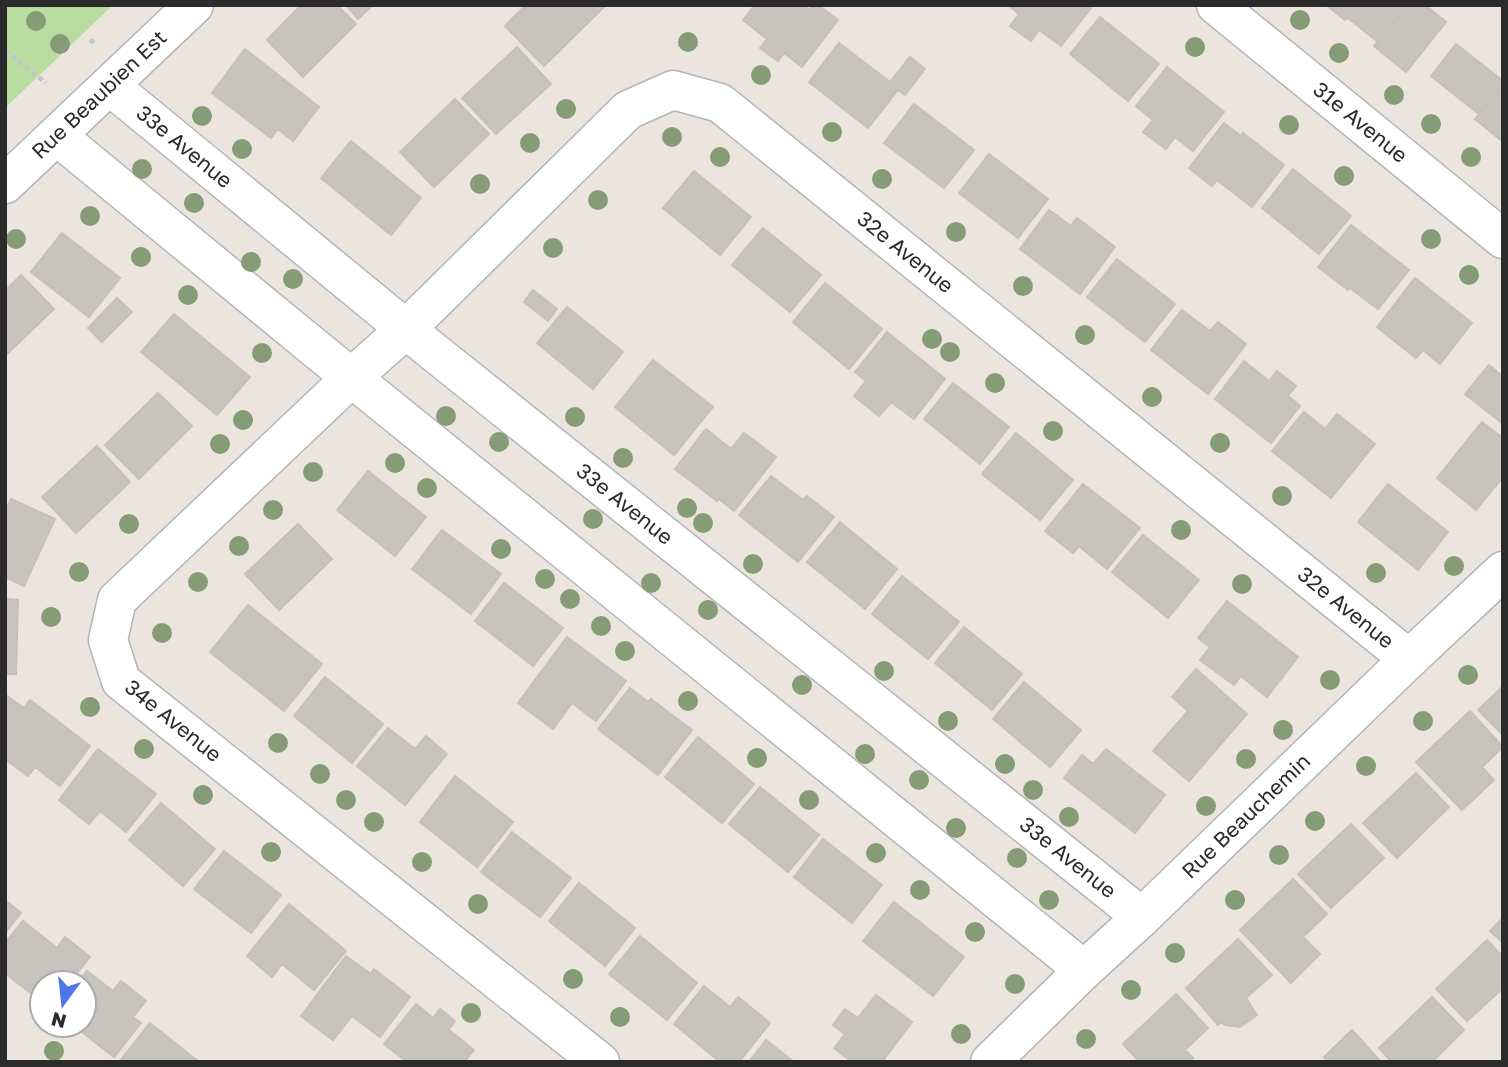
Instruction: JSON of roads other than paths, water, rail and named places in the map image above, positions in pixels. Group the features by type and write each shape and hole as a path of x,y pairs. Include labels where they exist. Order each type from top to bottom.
{"street":[{"name":"Rue Beaubien Est","path":"5,184 194,5"},
{"name":"31e Avenue","path":"1216,5 1503,239"},
{"name":"33e Avenue","path":"110,86 406,329 1142,917"},
{"name":"32e Avenue","path":"406,329 628,110 673,90 720,103 1409,659"},
{"path":"57,136 351,378 1084,970"},
{"name":"34e Avenue","path":"406,329 117,600 108,640 121,681 600,1062"},
{"name":"Rue Beauchemin","path":"990,1062 1503,571"}]}
